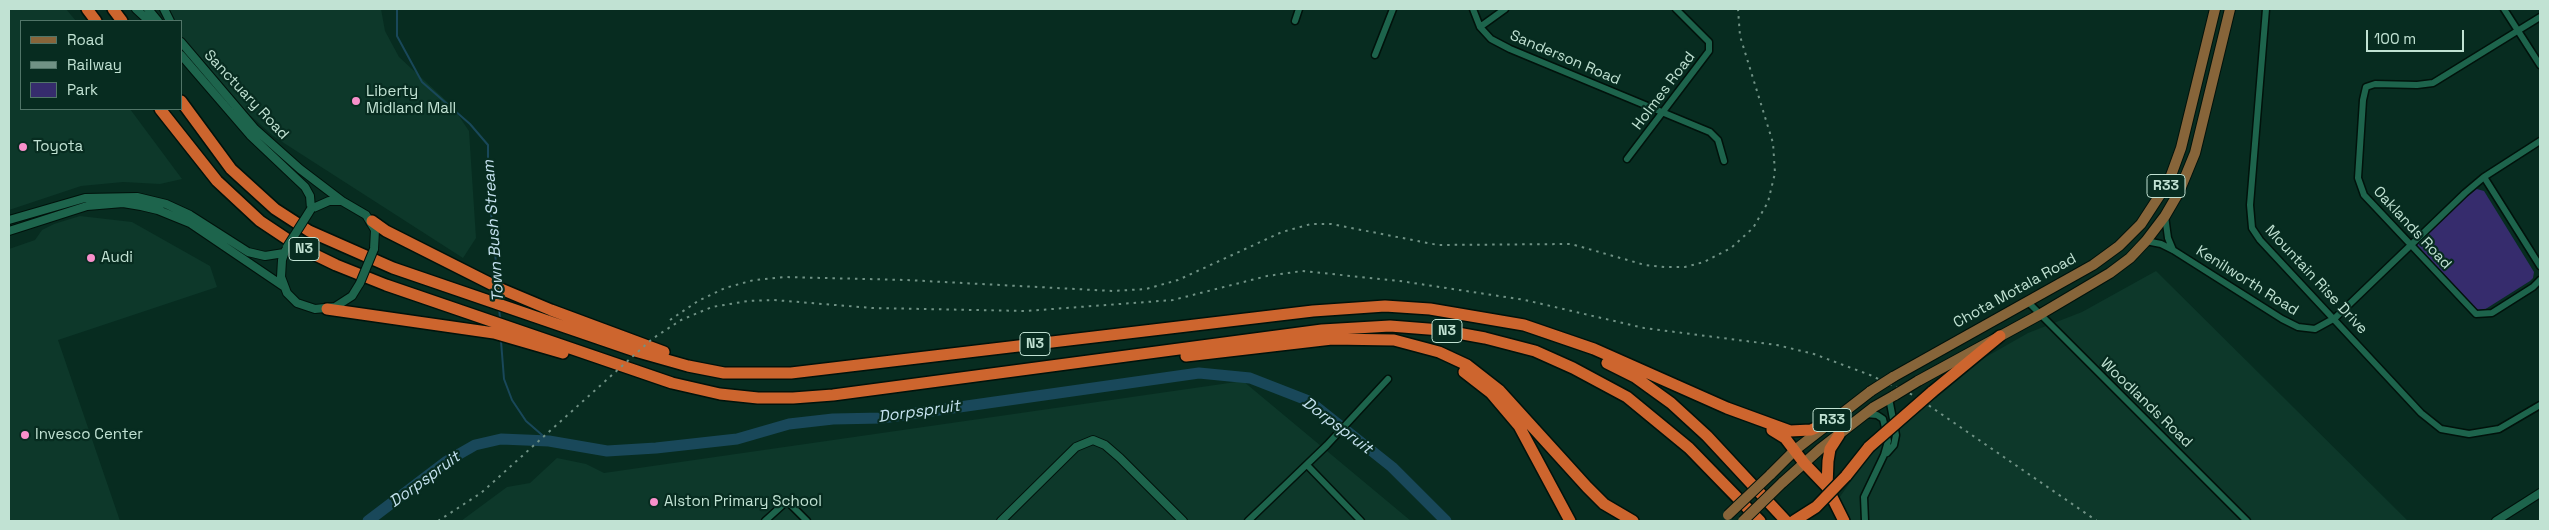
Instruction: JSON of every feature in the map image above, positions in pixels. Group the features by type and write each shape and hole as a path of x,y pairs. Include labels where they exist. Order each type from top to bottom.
{"highway":[{"path":"87,9 95,20"},
{"path":"113,9 121,20"},
{"name":"N3","path":"182,102 231,169 275,209 309,231 393,268 635,351 688,366 724,373 791,373 1313,311 1385,306 1469,313 1524,328 1594,356 1635,377 1671,404 1707,436 1786,521"},
{"name":"N3","path":"161,110 217,181 260,221 299,247 336,265 499,329 591,362 630,370 672,383 720,394 758,398 794,398 833,395 1322,330 1390,326 1440,330 1485,338 1535,352 1573,368 1627,397 1689,448 1760,521"},
{"path":"372,221 386,231 497,287 551,310 686,360 791,373"},
{"path":"327,309 499,329"},
{"path":"1469,313 1524,325 1594,349 1742,414 1780,434 1827,487 1844,521"},
{"path":"1794,521 1816,507 1846,476 1869,447 2000,336"},
{"path":"1354,338 1417,351 1443,361 1466,374 1491,393 1519,426 1570,521"},
{"path":"1075,363 1115,365 1317,339 1394,340 1418,345 1467,365 1484,377 1531,423 1586,487 1604,504 1632,521"},
{"path":"1742,414 1790,431 1811,430 1829,422"},
{"path":"1827,487 1830,449 1839,435"}],"main road":[{"name":"Chota Motala Road","path":"1725,518 1795,450 1870,391 1893,376 2093,265 2119,246 2141,224 2169,181 2181,148 2215,9"},
{"name":"Chota Motala Road","path":"1742,521 1804,463 1865,414 1918,381 2039,315 2110,273 2130,258 2165,216 2179,192 2195,153 2230,9"}],"street":[{"path":"136,9 149,20"},
{"path":"148,9 157,20"},
{"path":"164,9 170,20"},
{"path":"1295,21 1299,9"},
{"path":"1375,55 1393,9"},
{"name":"Sanderson Road","path":"1473,9 1480,27 1491,39 1510,49 1710,132 1718,140 1724,161"},
{"path":"1480,27 1505,9"},
{"name":"Holmes Road","path":"1627,159 1709,51 1709,42 1676,9"},
{"name":"Mountain Rise Drive","path":"2266,9 2250,217 2252,228 2260,240 2335,318 2421,413 2442,430 2469,434 2499,429 2540,404"},
{"path":"2504,9 2540,65"},
{"name":"Oaklands Road","path":"2540,17 2433,83 2370,85 2364,92 2358,184 2364,195 2470,309 2480,315 2492,313 2540,280"},
{"name":"Sanctuary Road","path":"182,43 255,129 300,169 342,201"},
{"name":"Sanctuary Road","path":"182,56 250,135 305,187 310,196 311,209"},
{"name":"Kenilworth Road","path":"2146,241 2161,244 2173,250 2298,327 2315,329 2335,318 2411,244 2484,177 2540,141"},
{"path":"2484,177 2540,266"},
{"path":"9,220 84,198 137,197 166,204 190,215 248,252 265,256 286,250"},
{"path":"9,231 87,206 124,203 158,210 190,223 283,286 297,303 327,309 345,302 352,296 360,283 374,249 376,236 372,221 357,208 342,201 329,201 311,209 286,250 280,269 283,286"},
{"name":"Kenilworth Road","path":"2165,216 2168,238 2173,250"},
{"name":"Woodlands Road","path":"2028,302 2247,521"},
{"path":"1248,521 1307,465 1388,379"},
{"path":"1884,455 1894,445 1896,435 1892,396"},
{"path":"1865,414 1872,414 1883,419 1888,440 1884,455 1864,497 1865,521"},
{"path":"1001,521 1076,447 1093,440 1106,445 1182,521"},
{"path":"1307,465 1362,521"},
{"path":"2496,521 2540,493"},
{"path":"765,521 787,502 807,521"}],"shaded area":[{"path":"9,9 66,9 75,20 20,20 20,110 131,110 182,179 160,184 123,182 81,186 9,210"},
{"path":"168,9 381,9 385,31 399,57 452,106 469,131 476,238 463,258 273,136 241,107 186,45 182,37 182,20 174,20"},
{"path":"80,216 132,222 210,266 217,287 58,340 120,521 9,521 9,249 35,240 42,230 54,224"},
{"path":"2156,271 2408,521 1844,521 1839,498 1874,449 1970,366 2028,333 2082,312"},
{"path":"1243,381 1411,521 461,521 507,487 530,483 557,458 586,464 604,473"}],"green space":[{"path":"2473,188 2484,191 2534,272 2533,278 2530,281 2484,310 2476,312 2415,248"}],"waterway":[{"name":"Town Bush Stream","path":"397,9 397,36 422,82 470,124 488,145 488,182 498,283"},
{"name":"Town Bush Stream","path":"499,308 500,318"},
{"name":"Town Bush Stream","path":"501,341 504,379 512,400 526,421 549,441"},
{"name":"Dorpspruit","path":"368,521 447,461 475,445 501,439 549,441 607,451 656,448 737,439 789,424 833,419 882,418 1199,373 1250,378 1309,401 1392,467 1446,521"}],"railway":[{"path":"670,320 698,301 725,288 754,280 784,277 906,280 1113,291 1146,289 1178,280 1282,232 1311,224 1331,224 1438,245 1571,244 1645,265 1665,267 1685,267 1704,262 1731,248 1753,228 1768,202 1775,173 1773,143 1740,36 1738,9"},
{"path":"438,521 481,493 652,339 681,320 712,307 748,301 774,300 872,308 1026,311 1173,300 1267,276 1302,271 1400,281 1525,300 1644,328 1777,345 1814,354 1870,375 1915,396 2097,521"}],"place":[{"name":"Liberty Midland Mall","path":"356,101"},
{"name":"Toyota","path":"23,147"},
{"name":"Audi","path":"91,258"},
{"name":"Invesco Center","path":"25,435"},
{"name":"Alston Primary School","path":"654,502"}]}
